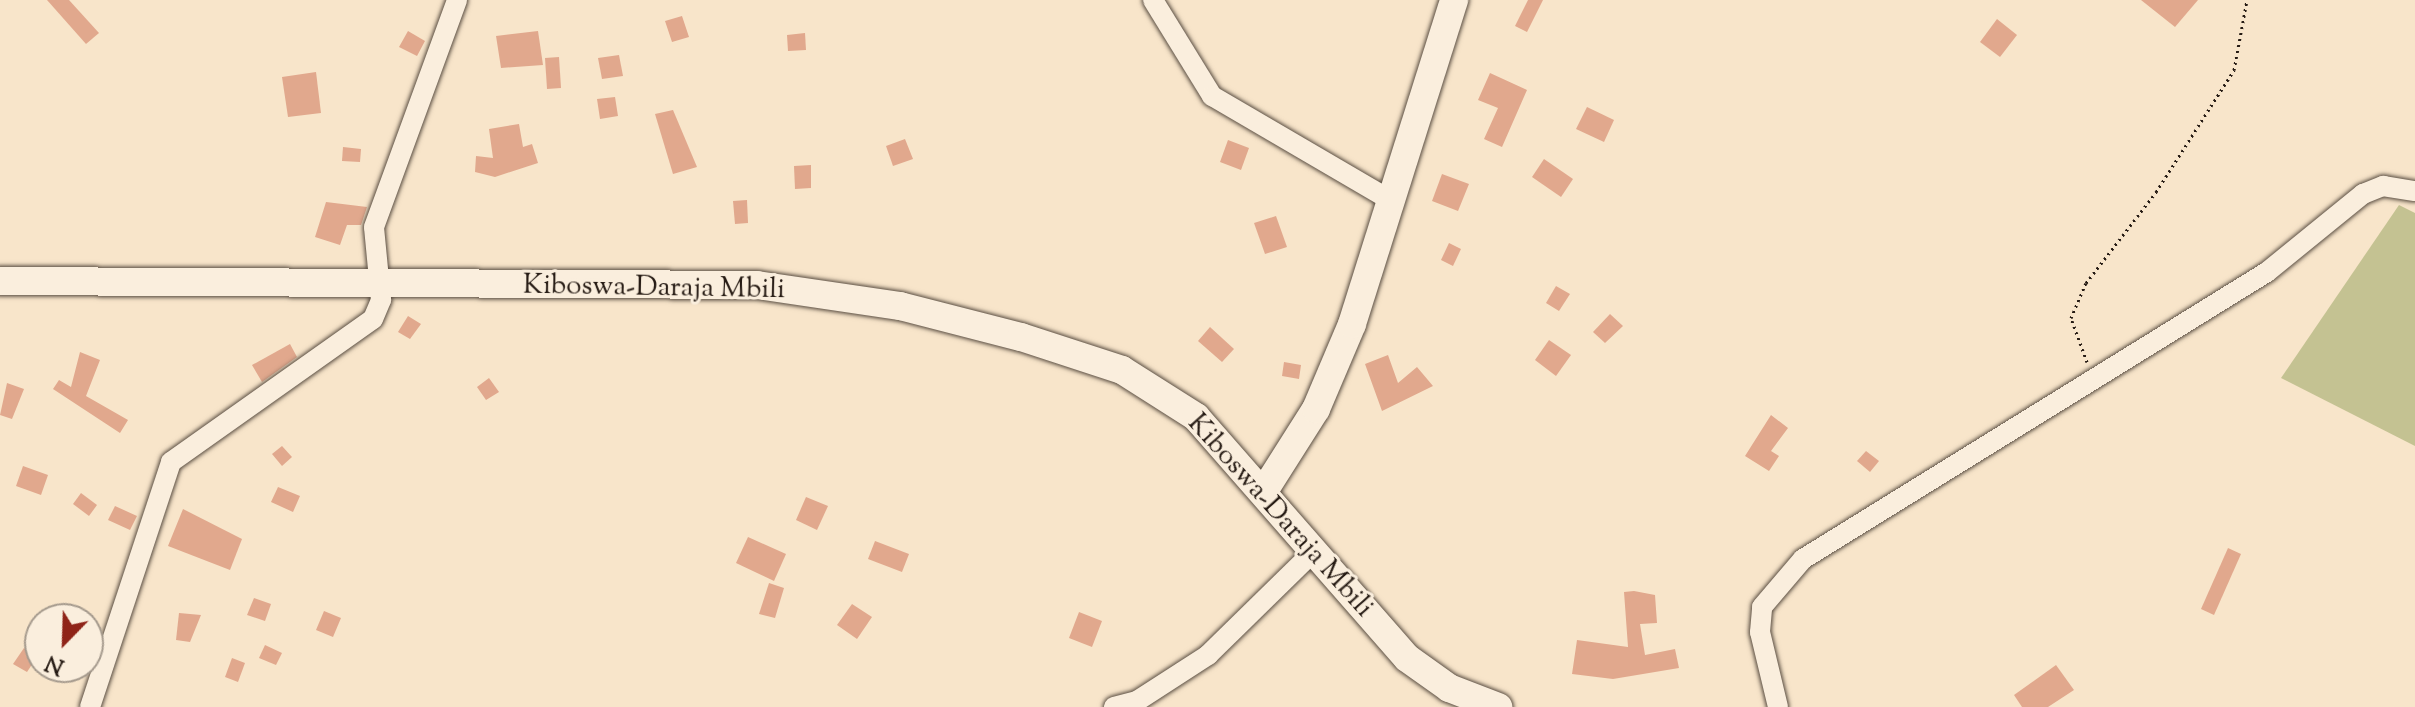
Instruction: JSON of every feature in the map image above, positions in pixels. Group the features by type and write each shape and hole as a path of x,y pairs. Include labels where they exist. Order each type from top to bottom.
{"main road":[{"path":"1264,491 1316,409 1392,201 1454,0"},
{"name":"Kiboswa-Daraja Mbili","path":"0,281 757,285 900,306 1122,370 1196,417 1264,491 1311,554 1407,658 1449,688 1498,707"}],"street":[{"path":"90,707 171,462 197,437 355,335 373,319 378,283 374,227 457,0"},
{"path":"1153,0 1212,96 1392,201"},
{"path":"1778,707 1760,632 1762,607 1774,586 1852,525 1992,444 2092,374 2267,272 2363,194 2383,186 2415,191"},
{"path":"1114,707 1137,701 1208,655 1311,554"}],"path":[{"path":"2092,374 2071,318 2076,306 2234,70 2247,0"}],"shaded area":[{"path":"2399,205 2415,213 2415,446 2281,378"}],"building":[{"path":"47,0 69,0 99,33 86,44"},
{"path":"1528,0 1543,0 1527,32 1515,26"},
{"path":"2141,0 2198,0 2175,27"},
{"path":"682,16 689,37 672,42 665,21"},
{"path":"1997,19 2017,35 2000,57 1980,42"},
{"path":"408,31 425,41 417,56 399,47"},
{"path":"538,31 543,65 501,68 496,36"},
{"path":"805,33 806,50 788,51 787,35"},
{"path":"619,55 623,76 602,79 598,58"},
{"path":"559,57 561,88 547,89 545,58"},
{"path":"316,72 321,113 288,117 282,77"},
{"path":"1490,73 1527,90 1502,147 1484,139 1498,108 1478,100"},
{"path":"615,97 618,116 600,119 597,99"},
{"path":"1587,107 1614,120 1604,142 1576,129"},
{"path":"673,110 697,167 673,174 655,114"},
{"path":"519,124 523,147 532,144 538,163 495,177 475,172 476,156 493,158 489,129"},
{"path":"905,139 913,159 893,166 886,146"},
{"path":"1228,140 1249,148 1241,170 1220,162"},
{"path":"343,147 361,149 360,162 342,161"},
{"path":"1544,159 1573,179 1561,197 1532,177"},
{"path":"811,165 811,188 795,189 794,166"},
{"path":"1442,174 1469,184 1458,211 1432,201"},
{"path":"747,200 748,223 735,224 733,201"},
{"path":"326,202 367,207 361,225 347,225 340,245 315,237"},
{"path":"1276,216 1287,247 1265,254 1254,223"},
{"path":"1449,243 1461,249 1453,266 1441,260"},
{"path":"1556,286 1570,294 1559,311 1546,303"},
{"path":"1610,314 1623,326 1605,343 1593,332"},
{"path":"408,316 421,324 410,339 398,332"},
{"path":"1210,327 1234,349 1222,362 1198,341"},
{"path":"1549,340 1571,355 1556,376 1535,360"},
{"path":"290,344 297,357 262,382 252,365"},
{"path":"80,352 100,360 86,396 128,420 120,433 53,389 59,380 71,387"},
{"path":"1388,355 1398,383 1417,367 1433,386 1382,411 1365,364"},
{"path":"1284,362 1301,365 1299,379 1282,376"},
{"path":"489,378 499,392 486,400 477,387"},
{"path":"7,383 24,389 12,419 0,415"},
{"path":"1771,415 1788,428 1771,451 1779,456 1769,471 1745,456"},
{"path":"282,446 292,457 282,466 272,454"},
{"path":"1866,451 1879,461 1870,472 1857,461"},
{"path":"23,466 48,475 41,495 16,486"},
{"path":"278,487 300,496 293,512 271,502"},
{"path":"81,493 97,505 89,516 73,504"},
{"path":"806,497 828,506 817,530 796,520"},
{"path":"115,506 137,516 130,530 108,520"},
{"path":"183,509 242,539 230,570 168,546"},
{"path":"748,537 786,554 774,581 736,563"},
{"path":"875,541 909,554 902,572 868,559"},
{"path":"2228,548 2241,554 2214,615 2201,609"},
{"path":"769,583 784,588 775,618 759,614"},
{"path":"1624,592 1655,595 1657,623 1640,624 1645,655 1675,649 1679,668 1613,679 1572,674 1577,640 1628,647"},
{"path":"254,598 271,604 265,621 247,615"},
{"path":"852,604 872,617 857,639 837,625"},
{"path":"324,611 341,618 333,637 316,630"},
{"path":"1079,612 1102,621 1092,647 1069,638"},
{"path":"179,613 201,615 190,642 176,640"},
{"path":"265,645 282,653 276,665 259,658"},
{"path":"24,648 24,670 13,664"},
{"path":"232,658 245,663 238,682 225,677"},
{"path":"2056,665 2074,690 2048,707 2022,707 2014,695"}]}
